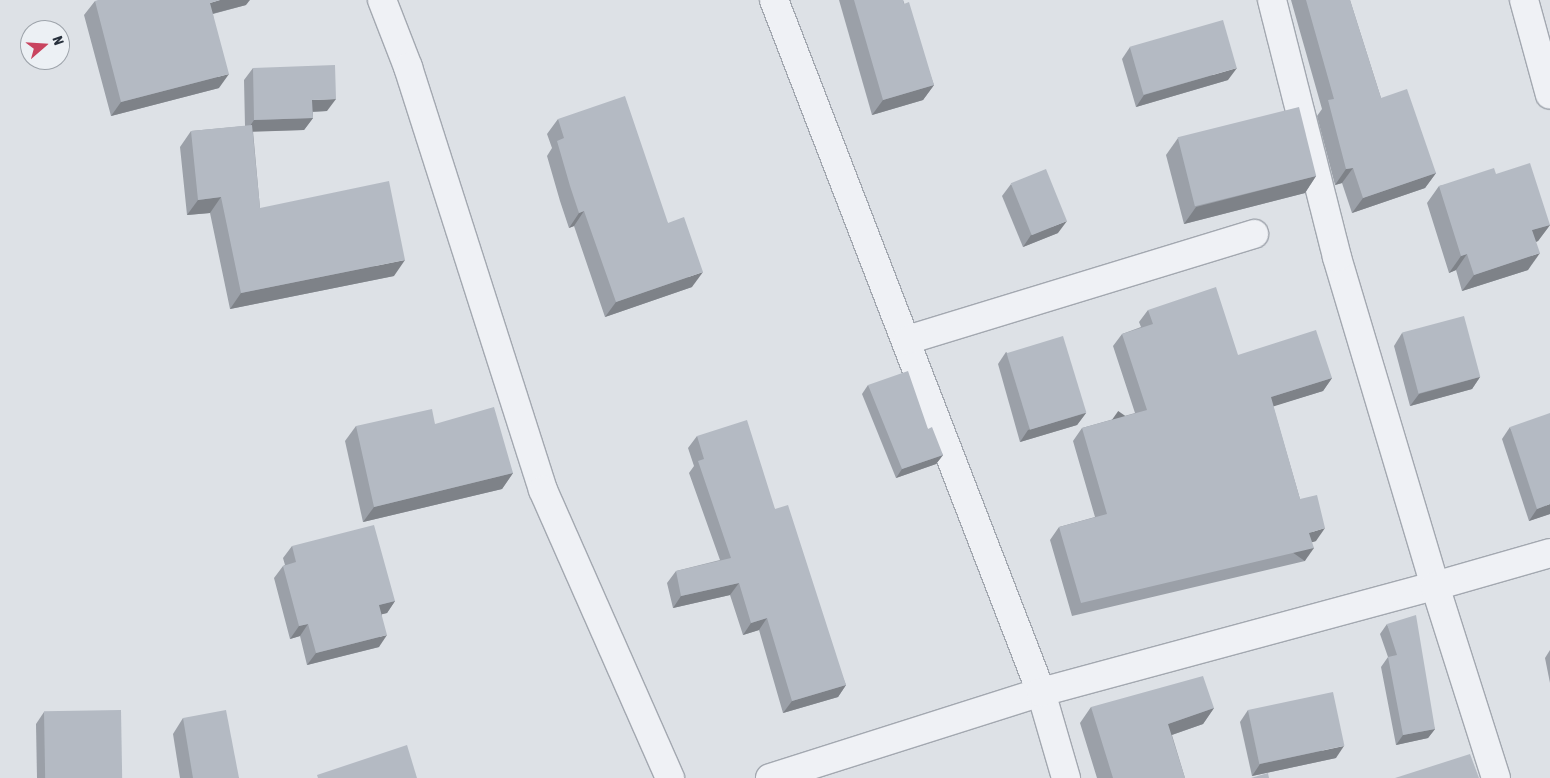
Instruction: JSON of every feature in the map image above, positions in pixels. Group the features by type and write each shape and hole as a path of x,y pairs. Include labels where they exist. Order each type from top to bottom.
{"street":[{"path":"382,0 408,67 543,490 670,778"},
{"path":"774,0 907,340 1041,692 1066,778"},
{"path":"1272,0 1337,257 1435,586 1496,778"},
{"path":"1524,0 1550,95"},
{"path":"907,340 1254,234"},
{"path":"770,778 1041,692 1435,586 1550,553"}],"building":[{"path":"220,0 210,3 229,74 121,102 95,1"},
{"path":"854,0 903,0 904,4 909,2 934,85 883,100"},
{"path":"1306,0 1350,0 1381,98 1407,89 1436,173 1363,198 1353,168 1346,169 1328,100 1334,99"},
{"path":"1223,20 1237,68 1144,95 1130,47"},
{"path":"335,65 336,99 312,100 313,118 254,120 253,68"},
{"path":"625,96 668,223 684,217 703,272 616,302 584,211 579,213 557,141 564,138 558,119"},
{"path":"1299,107 1316,176 1195,206 1178,137"},
{"path":"252,125 260,208 389,181 405,260 241,293 221,197 198,200 191,131"},
{"path":"1530,163 1550,225 1532,230 1540,253 1474,275 1467,254 1461,256 1439,186 1494,168 1496,174"},
{"path":"1046,169 1067,221 1032,235 1011,183"},
{"path":"1216,287 1238,355 1316,330 1332,378 1271,397 1300,499 1317,495 1325,528 1309,533 1314,548 1081,603 1059,527 1107,514 1082,428 1147,410 1122,334 1153,324 1148,310"},
{"path":"1464,316 1480,377 1418,393 1402,333"},
{"path":"1063,336 1086,413 1030,430 1007,353"},
{"path":"908,371 928,429 932,427 943,455 902,469 868,385"},
{"path":"494,407 513,473 374,507 356,426 432,409 435,424"},
{"path":"1550,413 1550,504 1537,509 1510,427"},
{"path":"747,420 775,509 788,505 846,685 792,701 767,618 751,623 739,583 681,596 676,571 731,558 698,461 704,459 697,436"},
{"path":"374,525 395,601 379,605 387,635 316,653 308,624 299,626 283,566 296,562 292,546"},
{"path":"1416,615 1435,729 1403,735 1388,657 1397,655 1387,624"},
{"path":"1203,676 1214,708 1168,724 1185,778 1113,778 1091,707"},
{"path":"1333,692 1344,746 1259,764 1248,710"},
{"path":"121,710 122,778 45,778 44,711"},
{"path":"226,710 239,778 193,778 183,718"},
{"path":"407,745 417,778 318,778 317,775"},
{"path":"1470,754 1479,778 1395,778"},
{"path":"1268,773 1269,778 1251,778"}]}
